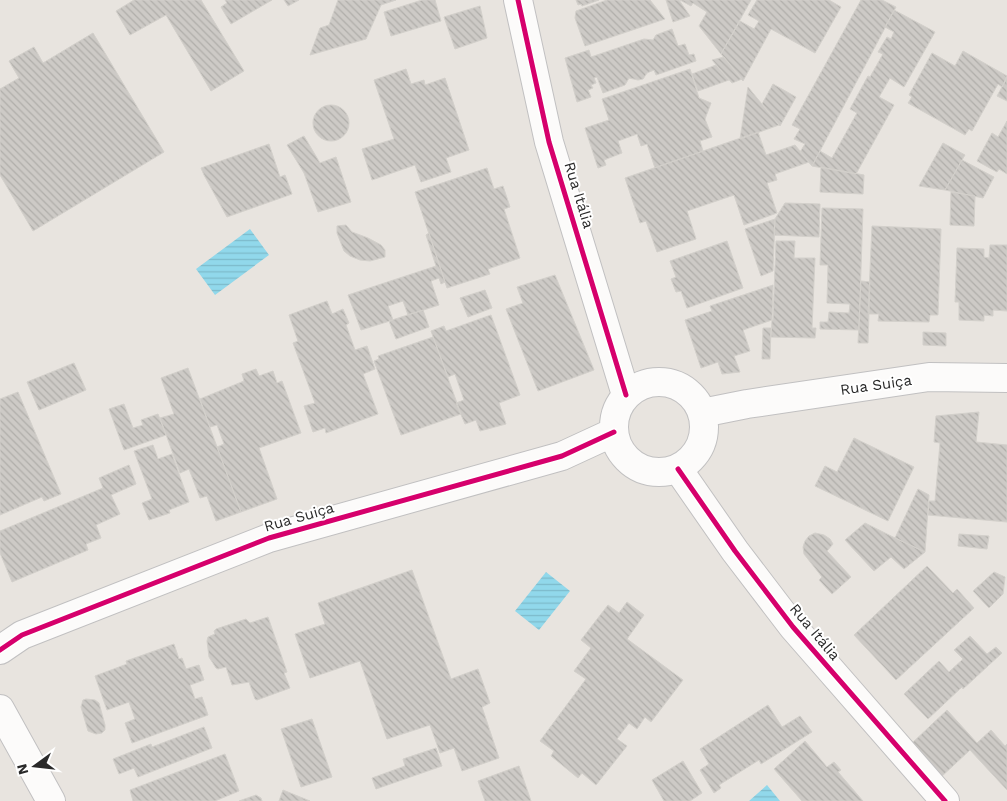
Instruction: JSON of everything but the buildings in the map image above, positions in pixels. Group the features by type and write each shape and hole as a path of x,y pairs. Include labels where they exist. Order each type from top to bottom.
{"street":[{"name":"Rua Itália","path":"518,0 549,142 602,318 634,390"},
{"name":"Rua Suiça","path":"704,421 747,404 929,377 1007,378"},
{"path":"660,382 678,386 693,397 704,421 701,446 685,464 662,473 646,471 631,463 617,442 615,419 619,406 634,390 660,382"},
{"name":"Rua Suiça","path":"7,640 269,538 617,442"},
{"name":"Rua Itália","path":"685,464 735,551 794,627 945,801"},
{"path":"0,709 51,801"}],"water":[{"path":"250,229 269,255 215,295 196,269"},
{"path":"546,572 570,591 539,630 515,611"},
{"path":"767,785 780,801 749,801"}],"cycle path":[{"path":"518,0 549,142 626,395"},
{"path":"0,650 22,635 269,538 562,456 614,432"},
{"path":"678,469 735,551 793,627 945,801"}]}
